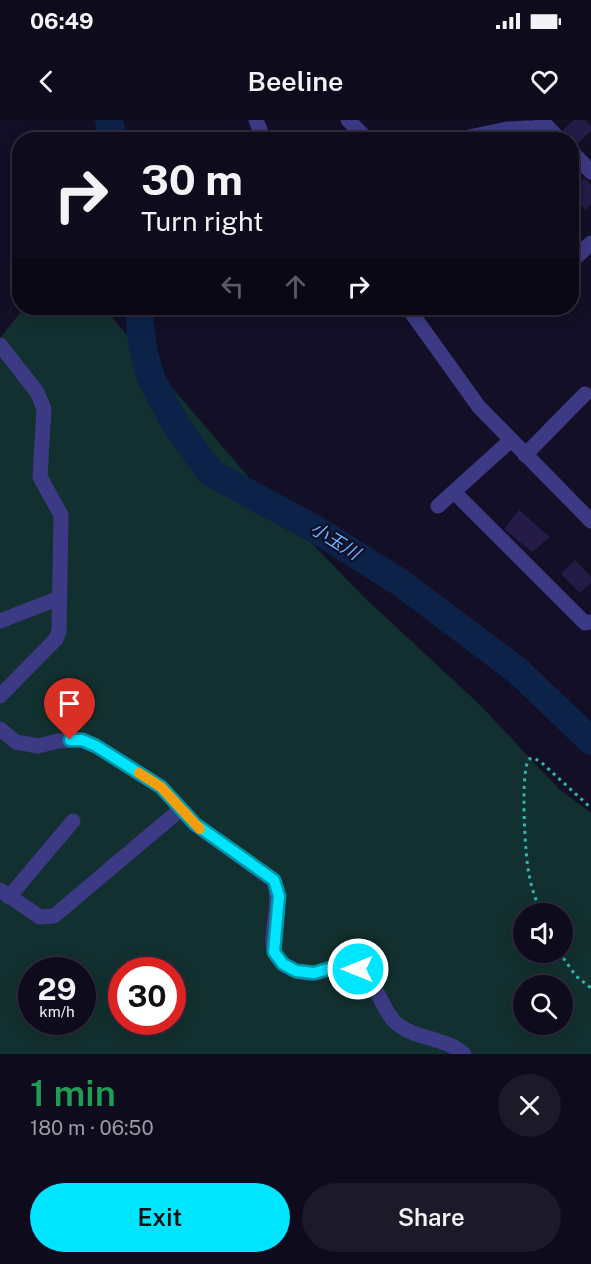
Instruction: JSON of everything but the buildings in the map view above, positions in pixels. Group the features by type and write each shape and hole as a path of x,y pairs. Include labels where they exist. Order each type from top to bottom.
{"street":[{"path":"348,120 360,132"},
{"path":"493,132 544,123"},
{"path":"579,159 591,172"},
{"path":"579,254 591,243"},
{"path":"413,315 479,407 591,521"},
{"path":"0,345 37,392 44,409 40,477 61,515 59,631 56,639 0,696"},
{"path":"525,455 585,394"},
{"path":"438,506 512,440"},
{"path":"454,492 585,623 591,622"},
{"path":"0,621 59,598"},
{"path":"0,729 16,742 38,746 58,741 82,740 161,787 195,824 274,880 279,896 274,952 283,964 296,971 314,973 345,964 358,969 378,991 385,1011 399,1025 416,1034 442,1040 464,1054"},
{"path":"73,821 5,894 40,916 54,916 181,809"}],"path":[{"path":"538,903 529,875 526,852 525,773 529,759 534,758 542,764 591,808"},
{"path":"567,963 576,976 591,988"}],"green space":[{"path":"18,315 110,315 258,488 366,599 480,705 559,789 591,813 591,1054 0,1054 0,338"}],"waterway":[{"name":"小玉川","path":"109,120 111,132"},
{"name":"小玉川","path":"139,315 144,354 151,378 176,425 211,473 315,529 401,583 518,671 591,741"}],"slow traffic":[{"path":"139,773 161,787 200,829"}],"route":[{"path":"70,740 82,740 96,746 161,787 195,824 274,880 279,896 274,952 283,964 296,971 314,973 345,964 358,969"}]}
